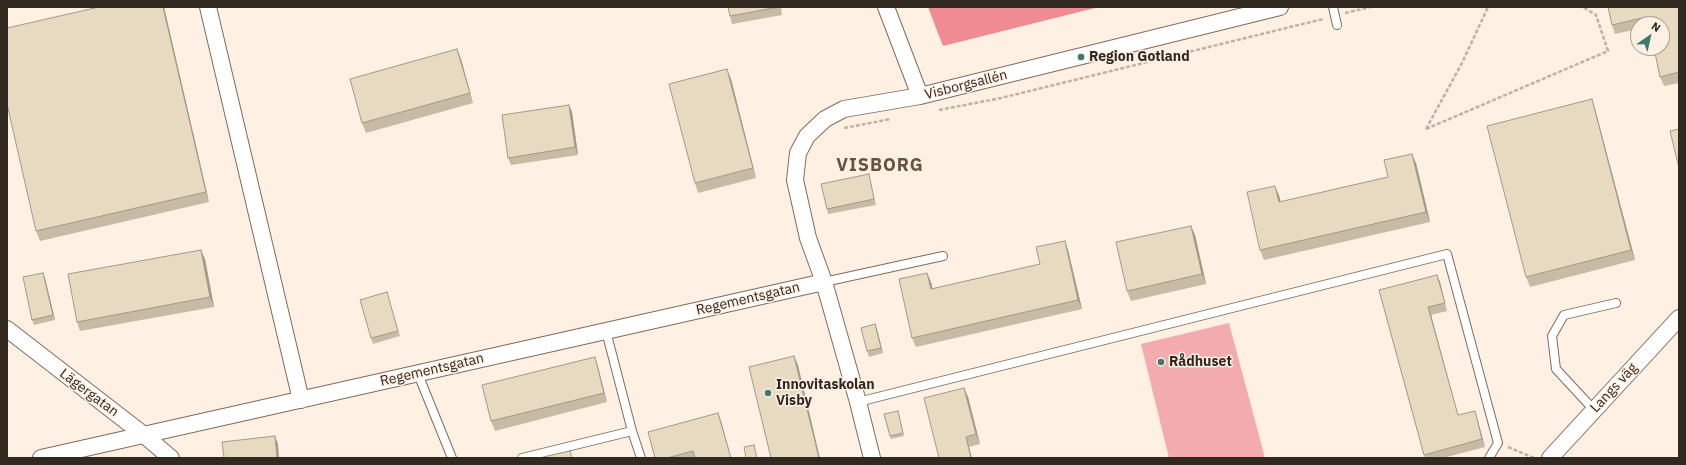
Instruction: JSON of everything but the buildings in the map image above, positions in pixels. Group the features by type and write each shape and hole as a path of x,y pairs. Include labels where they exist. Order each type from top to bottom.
{"street":[{"path":"208,7 301,400"},
{"path":"886,7 920,96"},
{"name":"Visborgsallén","path":"872,458 858,402 824,282 808,238 795,180 798,153 807,136 825,119 844,109 920,96 1280,7"},
{"name":"Regementsgatan","path":"41,458 824,282"},
{"name":"Langs väg","path":"1550,458 1679,318"},
{"name":"Lägergatan","path":"7,329 144,435 171,458"}],"lane":[{"path":"1333,7 1337,25"},
{"path":"858,402 1447,254 1498,444 1489,458"},
{"path":"824,282 943,256"},
{"path":"1594,410 1556,368 1552,336 1564,315 1616,303"},
{"path":"606,331 632,430 641,458"},
{"path":"418,374 452,458"},
{"path":"522,458 632,430"}],"path":[{"path":"931,111 1001,98 1371,7"},
{"path":"1488,7 1462,63 1426,129 1608,51 1596,15 1583,7"},
{"path":"838,130 892,119"},
{"path":"1498,444 1534,458"}],"shaded area":[{"path":"928,7 1099,7 943,46"},
{"path":"1229,323 1265,458 1169,458 1141,344"}],"place":[{"name":"Region Gotland","path":"1081,57"},
{"name":"Rådhuset","path":"1161,362"},
{"name":"Innovitaskolan Visby","path":"768,393"}],"district":[{"name":"VISBORG","path":"880,166"}]}
